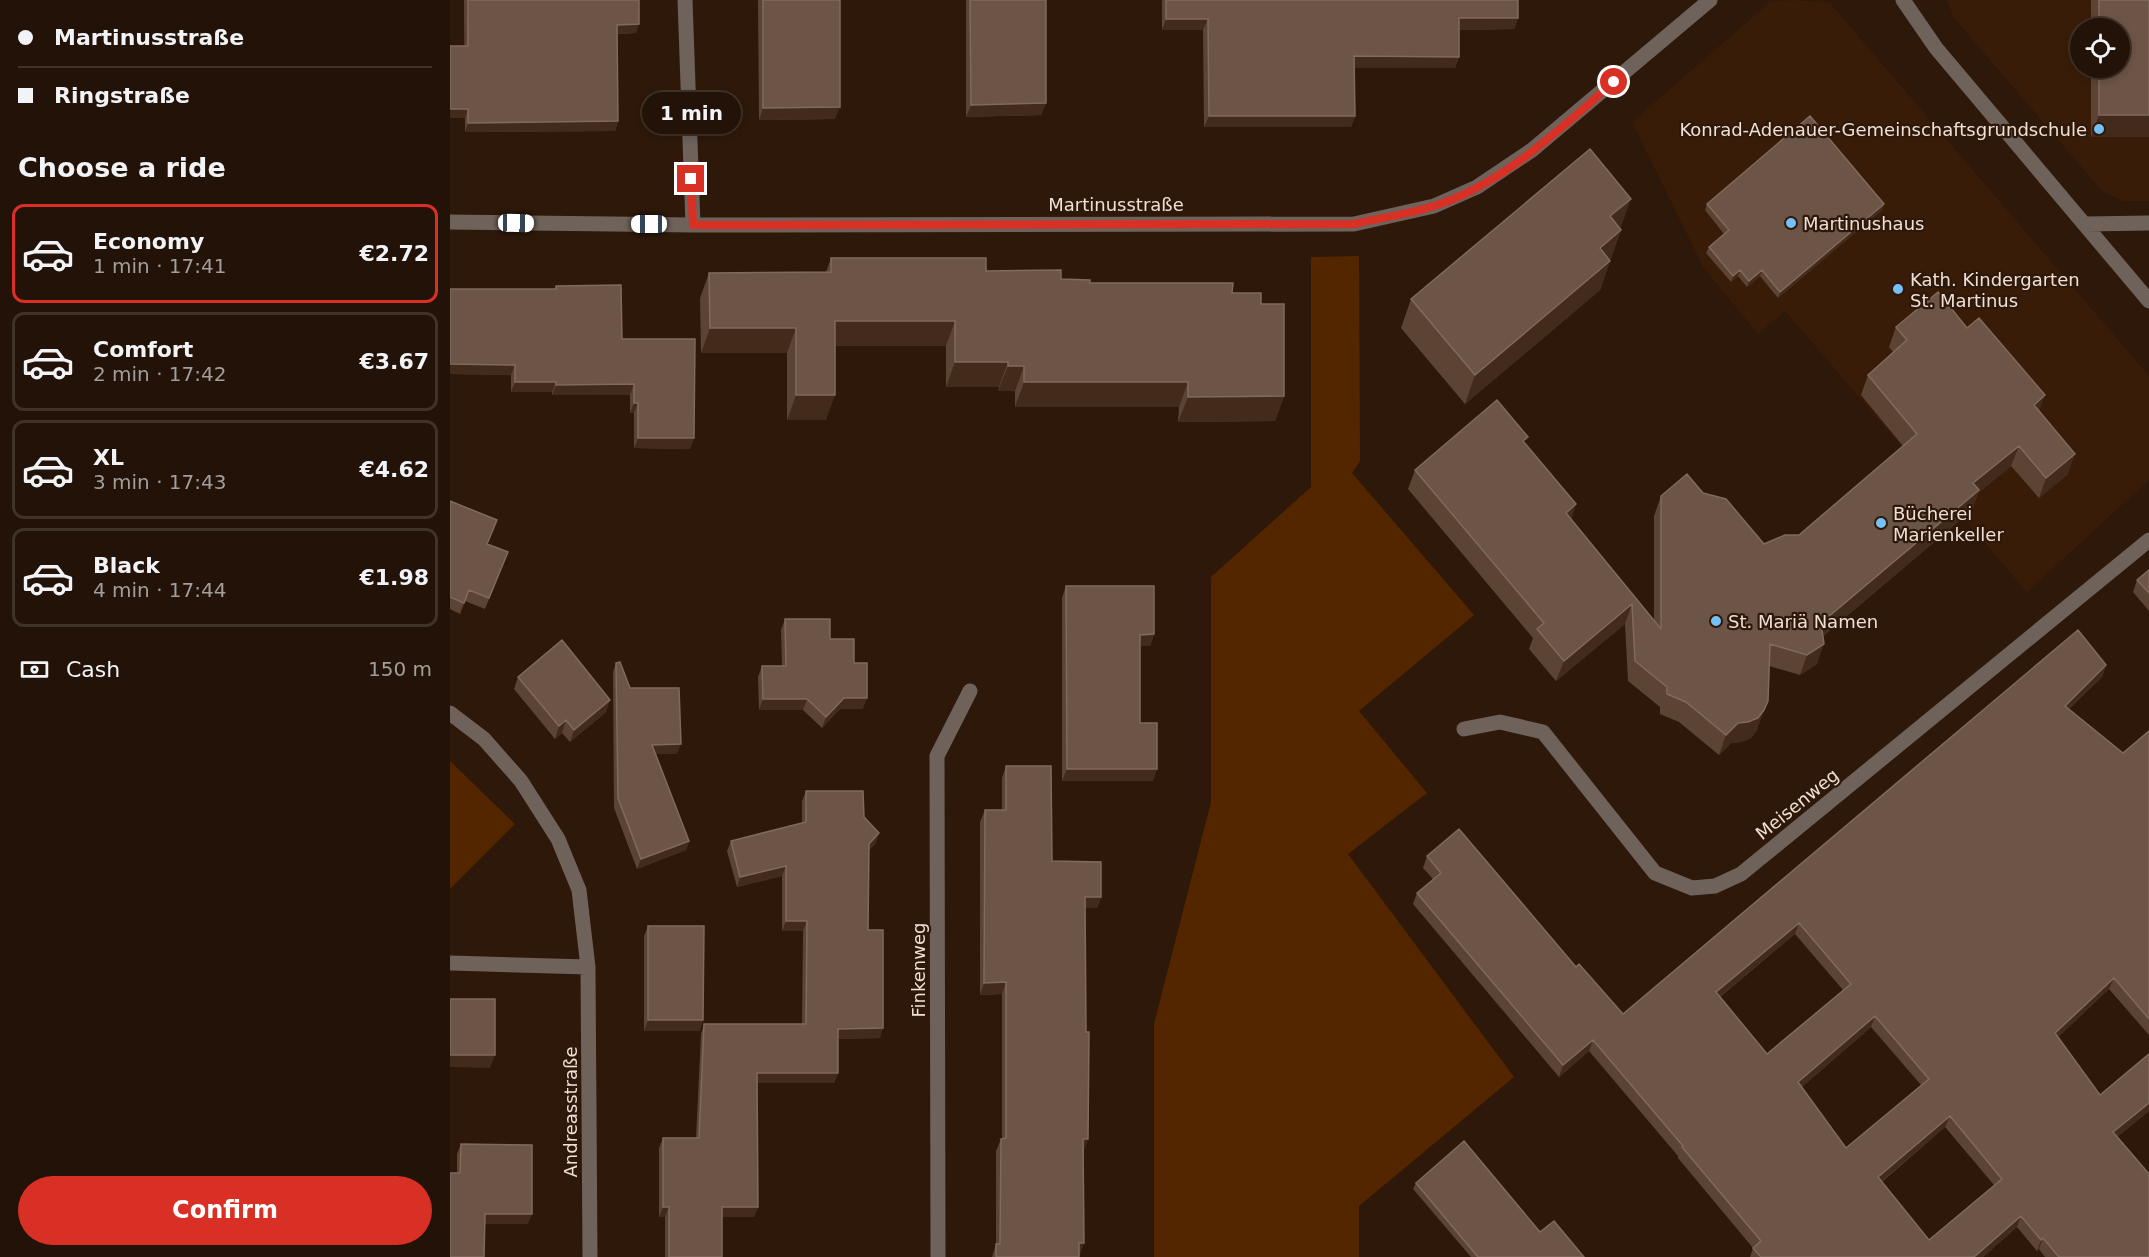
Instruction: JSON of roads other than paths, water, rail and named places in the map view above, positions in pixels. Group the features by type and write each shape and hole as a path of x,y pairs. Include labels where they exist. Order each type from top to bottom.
{"street":[{"path":"685,0 693,225"},
{"name":"Martinusstraße","path":"450,222 693,225 1354,224 1434,206 1477,188 1532,150 1710,0"},
{"path":"1903,0 1936,48 2149,301"},
{"path":"2086,224 2149,223"},
{"name":"Meisenweg","path":"1464,729 1500,722 1543,732 1655,873 1692,888 1715,886 1742,874 2149,540"},
{"name":"Finkenweg","path":"938,1257 937,756 970,691"},
{"name":"Andreasstraße","path":"450,713 484,739 521,781 558,839 579,890 588,967 590,1257"},
{"path":"450,963 588,967"}],"place":[{"name":"Konrad-Adenauer-Gemeinschaftsgrundschule","path":"2099,129"},
{"name":"Martinushaus","path":"1791,223"},
{"name":"Kath. Kindergarten St. Martinus","path":"1898,289"},
{"name":"Bücherei Marienkeller","path":"1881,523"},
{"name":"St. Mariä Namen","path":"1716,621"}]}
